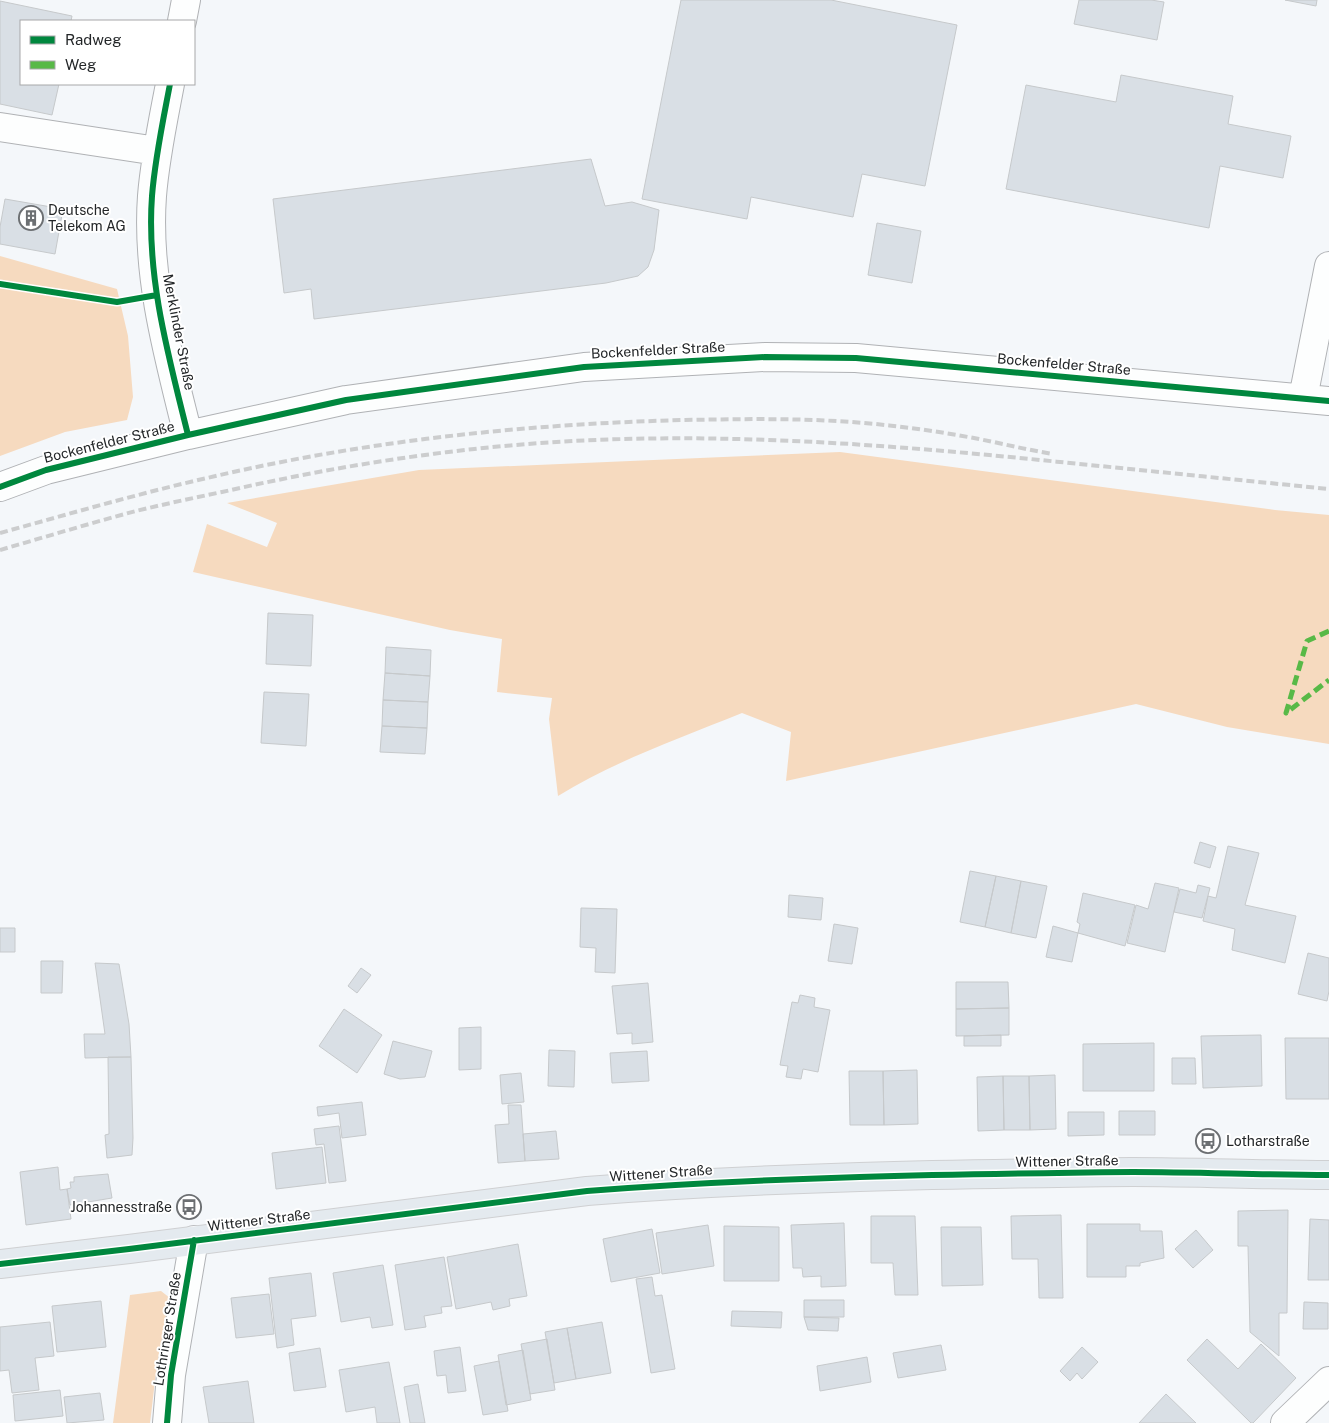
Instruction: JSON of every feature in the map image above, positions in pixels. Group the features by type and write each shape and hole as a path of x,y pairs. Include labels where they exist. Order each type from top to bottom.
{"main road":[{"name":"Wittener Straße","path":"0,1264 586,1190 660,1185 789,1179 1126,1172 1329,1175"}],"street":[{"path":"182,20 186,0"},
{"name":"Merklinder Straße","path":"170,85 157,151 152,198 153,256 157,295 169,360 188,435"},
{"path":"0,127 157,151"},
{"path":"1316,399 1329,266"},
{"name":"Bockenfelder Straße","path":"0,487 46,470 188,435 346,400 584,367 765,356 856,358 1316,399"},
{"name":"Lothringer Straße","path":"167,1423 171,1375 194,1240"},
{"path":"1285,1423 1329,1381"}],"shaded area":[{"path":"0,256 117,289 128,336 133,397 127,420 65,432 0,456"},
{"path":"840,452 1275,510 1329,515 1329,744 1227,727 1136,704 786,781 791,732 742,713 625,761 558,796 549,719 552,698 497,692 502,639 450,630 193,572 207,524 267,547 277,523 227,503 419,470"},
{"path":"161,1291 170,1298 157,1364 150,1423 113,1423 130,1295"}],"building":[{"path":"681,0 831,0 957,25 925,186 862,174 853,217 751,197 747,219 642,199"},
{"path":"1079,0 1151,0 1164,2 1157,40 1074,24"},
{"path":"1285,0 1317,0 1316,6"},
{"path":"0,1 72,16 71,20 20,20 20,85 59,85 52,115 0,104"},
{"path":"1121,75 1233,96 1228,124 1291,136 1283,178 1220,166 1209,228 1006,189 1026,85 1116,102"},
{"path":"591,159 605,206 632,202 659,210 654,250 648,267 638,276 606,283 314,319 311,289 284,293 273,199"},
{"name":"Deutsche Telekom AG","path":"5,199 63,209 55,254 0,244 0,227"},
{"path":"877,223 921,231 912,283 868,275"},
{"path":"268,613 313,615 311,666 266,664"},
{"path":"386,647 431,650 430,676 385,673"},
{"path":"385,673 430,676 428,702 383,700"},
{"path":"264,692 309,694 306,746 261,743"},
{"path":"383,700 428,702 427,728 382,726"},
{"path":"382,726 427,728 425,754 380,752"},
{"path":"1200,842 1216,847 1210,868 1194,863"},
{"path":"1228,846 1259,853 1245,905 1296,916 1285,963 1232,950 1235,929 1203,921 1208,896 1216,898"},
{"path":"970,871 996,876 985,927 960,922"},
{"path":"996,876 1021,881 1011,933 985,927"},
{"path":"1021,881 1047,886 1036,938 1011,933"},
{"path":"1155,883 1179,888 1165,952 1127,943 1136,905 1148,909"},
{"path":"1198,885 1210,888 1202,918 1174,912 1180,889 1196,893"},
{"path":"1083,893 1135,905 1125,946 1078,933 1080,924 1077,922"},
{"path":"789,895 823,898 821,920 788,917"},
{"path":"581,908 617,909 615,973 595,972 596,948 580,947"},
{"path":"834,924 858,928 852,964 828,961"},
{"path":"1053,926 1078,933 1072,962 1046,957"},
{"path":"0,928 15,928 15,952 0,952"},
{"path":"1308,953 1329,958 1329,991 1327,1001 1298,994"},
{"path":"41,961 63,961 62,993 41,993"},
{"path":"95,963 119,964 129,1024 131,1057 85,1058 84,1034 105,1034"},
{"path":"361,968 371,975 357,993 348,986"},
{"path":"956,982 1008,982 1009,1008 956,1009"},
{"path":"648,983 653,1042 632,1044 632,1033 617,1034 612,986"},
{"path":"800,995 815,998 814,1007 830,1010 818,1072 803,1069 801,1079 786,1077 788,1066 780,1065 792,1002 798,1003"},
{"path":"1009,1008 1009,1035 956,1036 956,1009"},
{"path":"344,1009 382,1035 357,1073 319,1046"},
{"path":"481,1027 481,1069 459,1070 459,1028"},
{"path":"1001,1035 1001,1046 964,1046 964,1036"},
{"path":"1261,1035 1262,1086 1203,1088 1201,1036"},
{"path":"1285,1038 1329,1038 1329,1099 1286,1099"},
{"path":"393,1041 432,1051 425,1077 400,1079 384,1074"},
{"path":"1154,1043 1154,1091 1083,1091 1083,1044"},
{"path":"549,1050 575,1051 574,1087 548,1086"},
{"path":"647,1051 649,1081 612,1083 610,1053"},
{"path":"108,1057 131,1057 133,1138 132,1155 107,1158 105,1135 109,1134"},
{"path":"1172,1058 1195,1058 1196,1084 1172,1084"},
{"path":"917,1070 918,1124 884,1125 883,1071"},
{"path":"849,1071 883,1071 884,1125 850,1125"},
{"path":"521,1073 524,1102 502,1104 500,1075"},
{"path":"1055,1075 1056,1129 1030,1130 1029,1076"},
{"path":"1003,1076 1029,1076 1030,1130 1004,1130"},
{"path":"1003,1076 1004,1130 978,1131 977,1077"},
{"path":"362,1102 366,1135 342,1138 339,1113 318,1116 317,1107"},
{"path":"508,1105 521,1105 525,1161 498,1163 495,1125 509,1124"},
{"path":"1119,1111 1155,1111 1155,1135 1119,1135"},
{"path":"1068,1112 1104,1112 1104,1135 1068,1136"},
{"path":"339,1126 346,1181 329,1183 324,1144 316,1145 314,1129"},
{"path":"556,1131 559,1159 525,1161 523,1134"},
{"path":"322,1147 326,1183 276,1189 272,1153"},
{"path":"58,1167 60,1190 67,1189 71,1219 26,1225 20,1172"},
{"path":"108,1174 112,1198 70,1205 67,1189 71,1188 70,1182 74,1182 74,1177"},
{"path":"1288,1210 1287,1313 1279,1313 1279,1356 1250,1332 1248,1246 1238,1246 1238,1211"},
{"path":"1061,1215 1063,1298 1039,1298 1038,1259 1012,1259 1011,1216"},
{"path":"871,1216 915,1216 918,1295 895,1295 893,1263 871,1263"},
{"path":"1310,1219 1329,1220 1329,1280 1308,1280"},
{"path":"844,1223 846,1286 821,1287 821,1276 803,1277 802,1268 793,1268 791,1225"},
{"path":"1087,1224 1140,1224 1140,1231 1162,1231 1164,1258 1140,1263 1140,1266 1126,1266 1126,1277 1087,1277"},
{"path":"708,1225 714,1266 662,1274 656,1233"},
{"path":"724,1226 779,1227 779,1281 724,1281"},
{"path":"941,1227 981,1227 983,1285 942,1286"},
{"path":"652,1229 660,1273 611,1282 603,1239"},
{"path":"1196,1230 1213,1250 1193,1268 1175,1249"},
{"path":"518,1244 527,1296 509,1299 510,1306 493,1310 491,1302 456,1309 447,1257"},
{"path":"444,1257 452,1306 441,1307 442,1313 424,1316 426,1327 405,1330 395,1265"},
{"path":"383,1265 393,1325 372,1328 370,1317 341,1322 333,1273"},
{"path":"311,1273 316,1316 291,1319 294,1345 277,1348 269,1278"},
{"path":"652,1277 655,1296 662,1295 675,1369 651,1373 636,1279"},
{"path":"269,1294 274,1334 236,1338 231,1298"},
{"path":"804,1300 844,1300 844,1317 804,1317"},
{"path":"101,1301 106,1347 57,1352 52,1306"},
{"path":"1304,1302 1328,1303 1328,1329 1303,1329"},
{"path":"732,1311 782,1312 781,1328 731,1326"},
{"path":"804,1317 839,1318 838,1331 808,1330"},
{"path":"50,1322 54,1356 35,1358 39,1390 12,1393 9,1370 0,1371 0,1327"},
{"path":"602,1322 611,1373 576,1379 567,1328"},
{"path":"567,1328 576,1379 554,1383 545,1332"},
{"path":"547,1339 555,1390 530,1394 521,1344"},
{"path":"1207,1339 1238,1369 1261,1344 1296,1378 1251,1423 1187,1360"},
{"path":"941,1345 946,1370 898,1378 893,1353"},
{"path":"460,1347 466,1391 448,1393 446,1375 437,1376 434,1351"},
{"path":"1082,1347 1098,1362 1082,1379 1077,1373 1070,1381 1060,1371"},
{"path":"320,1348 326,1387 294,1391 289,1353"},
{"path":"523,1350 531,1400 506,1405 498,1355"},
{"path":"867,1357 871,1382 820,1391 817,1366"},
{"path":"499,1361 508,1411 483,1415 474,1366"},
{"path":"389,1362 400,1423 377,1423 375,1407 346,1412 339,1370"},
{"path":"248,1381 254,1423 209,1423 203,1387"},
{"path":"418,1384 425,1423 410,1423 404,1387"},
{"path":"60,1390 63,1416 15,1421 13,1395"},
{"path":"100,1393 104,1420 67,1423 64,1397"},
{"path":"1166,1394 1196,1423 1139,1423"}],"railway":[{"path":"0,533 103,504 266,465 385,444 504,430 685,420 768,419 830,421 931,431 1053,454"},
{"path":"0,550 136,511 336,469 489,447 595,440 661,438 728,439 861,445 994,455 1329,489"}],"marked path":[{"path":"1329,631 1307,641 1286,713 1329,680"}],"cycle path":[{"path":"170,85 153,182 152,257 167,347 188,435"},
{"path":"0,284 117,302 157,295"},
{"path":"0,487 46,470 188,435 346,400 584,367 765,357 856,358 1329,401"},
{"path":"0,1264 587,1191 655,1186 791,1179 996,1174 1133,1172 1329,1175"},
{"path":"167,1423 171,1375 194,1240"}],"place":[{"name":"Deutsche Telekom AG","path":"31,218"},
{"name":"Lotharstraße","path":"1208,1141"},
{"name":"Johannesstraße","path":"189,1207"}]}
